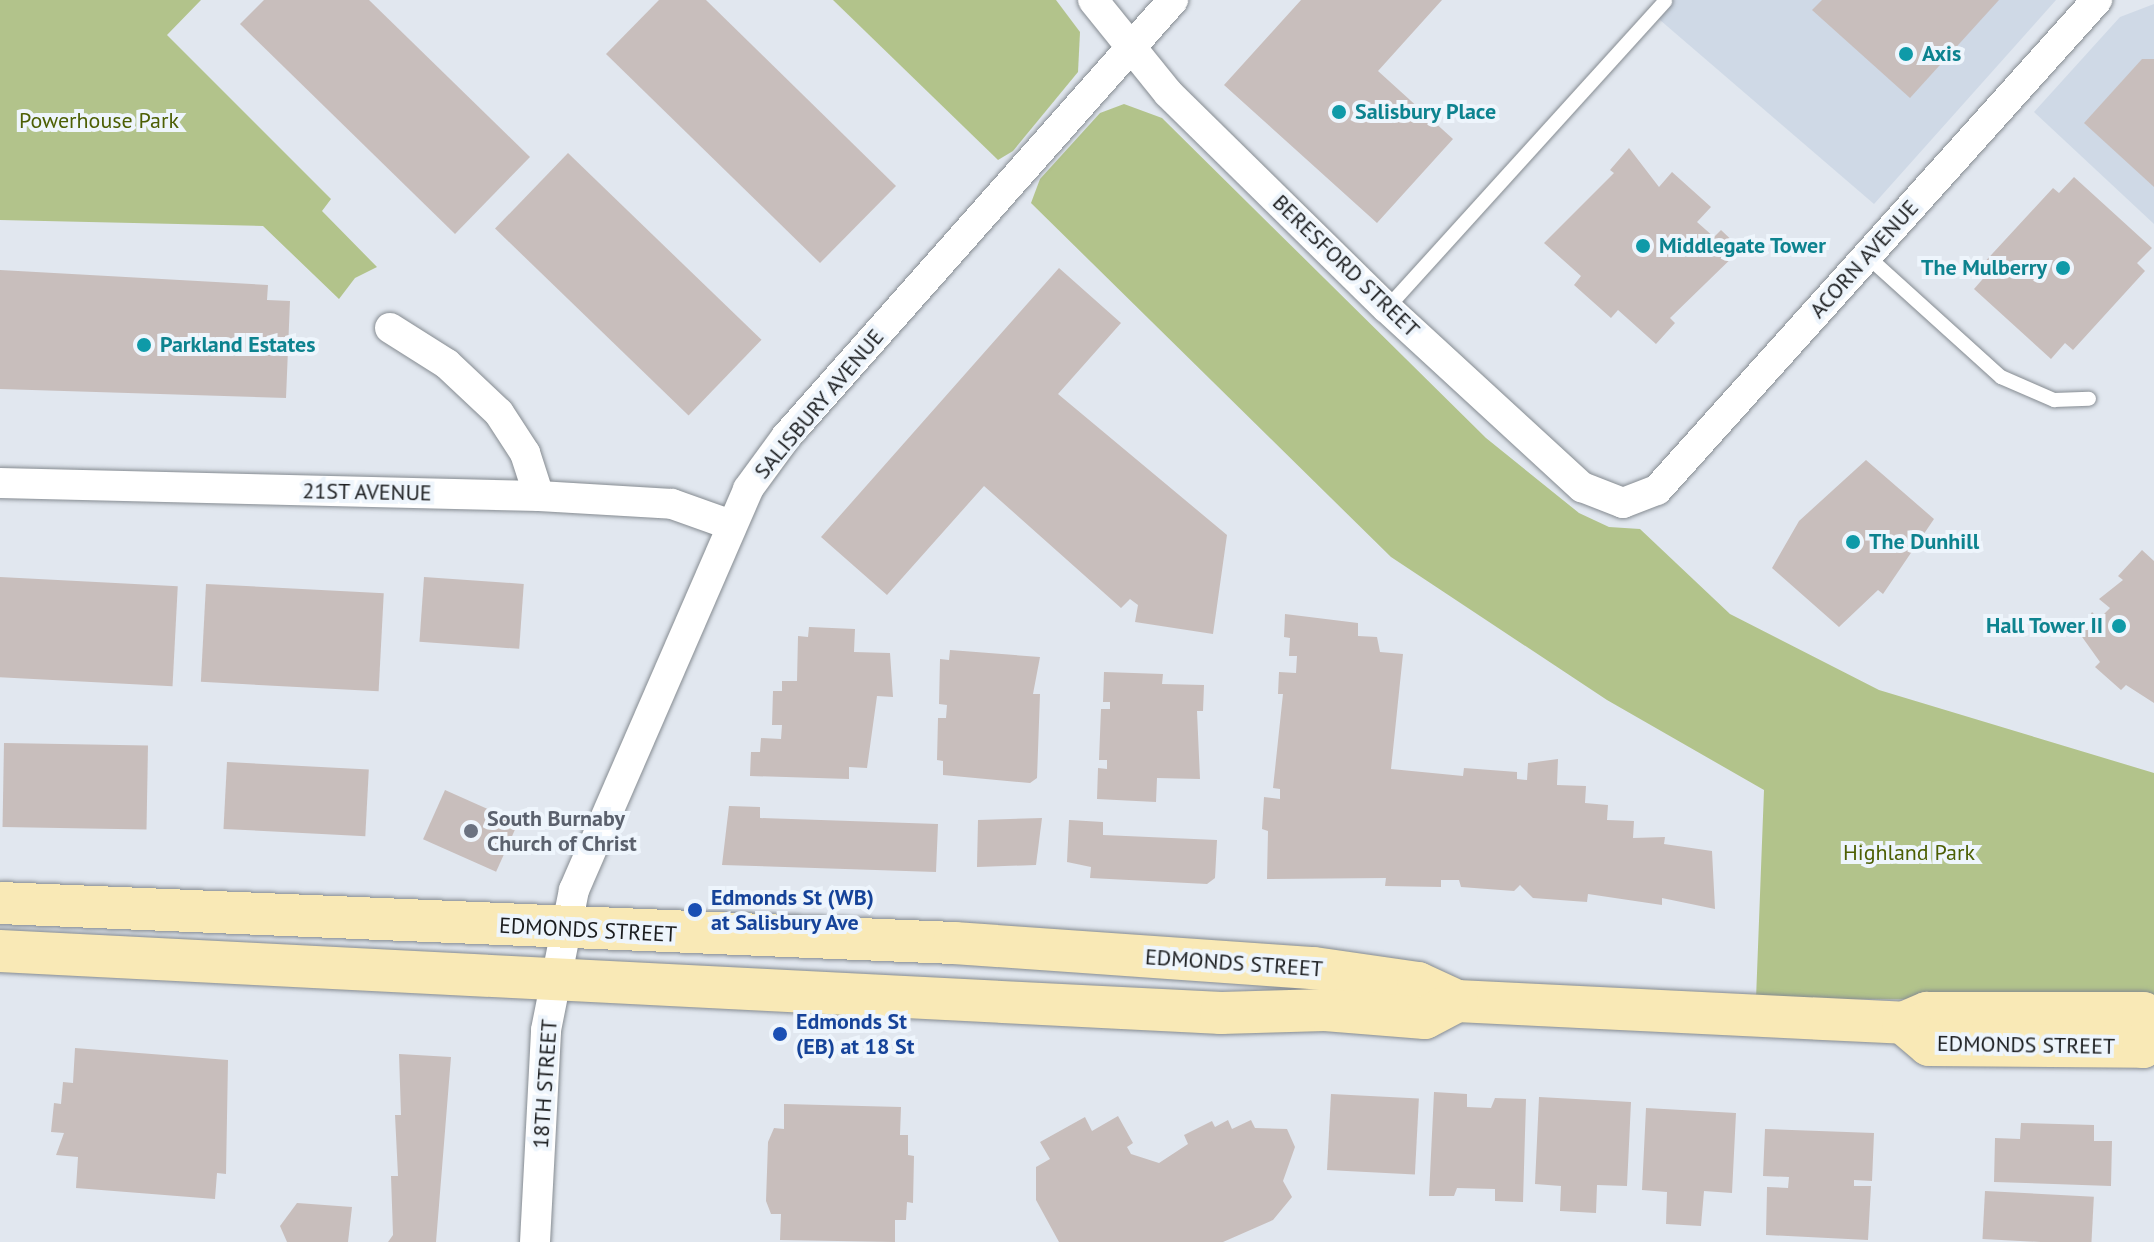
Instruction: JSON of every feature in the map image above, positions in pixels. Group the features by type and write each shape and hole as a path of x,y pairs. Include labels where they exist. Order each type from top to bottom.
{"street":[{"name":"BERESFORD STREET","path":"1093,0 1133,45 1168,93 1387,308 1582,487 1623,503"},
{"name":"SALISBURY AVENUE","path":"566,927 574,890 748,489 786,437 1173,0"},
{"name":"ACORN AVENUE","path":"1623,503 1657,490 2097,0"},
{"path":"390,328 447,364 499,413 525,453 539,496"},
{"name":"21ST AVENUE","path":"0,483 539,496 672,504 731,525"},
{"name":"EDMONDS STREET","path":"0,903 954,943 1314,968 1418,983 1457,1001 1903,1023 1927,1013 2143,1013 2154,1022"},
{"name":"18TH STREET","path":"535,1242 554,984 566,927"},
{"name":"EDMONDS STREET","path":"0,951 554,984 1425,1018 1457,1001"},
{"name":"EDMONDS STREET","path":"1903,1023 1929,1045 2143,1047 2154,1038"}],"lane":[{"path":"1387,308 1665,1"},
{"path":"1867,256 2001,377 2054,400 2089,399"}],"shaded area":[{"path":"1667,0 2056,0 1874,204 1653,14"},
{"path":"2154,4 2154,224 2034,112 2120,17"}],"green space":[{"name":"Powerhouse Park","path":"0,0 201,0 167,35 331,199 322,211 377,267 355,278 339,299 263,226 0,220"},
{"path":"833,0 1056,0 1080,32 1078,72 1013,151 998,160"},
{"name":"Highland Park","path":"1124,104 1162,118 1486,438 1579,513 1609,527 1640,529 1730,614 1879,690 2154,773 2154,1000 1756,999 1764,790 1607,700 1391,557 1031,203 1040,179 1100,113"}],"building":[{"path":"264,0 369,0 530,157 455,234 240,24"},
{"path":"659,0 706,0 896,186 820,263 606,54"},
{"name":"Salisbury Place","path":"1301,0 1442,0 1378,71 1453,139 1377,223 1224,85"},
{"name":"Axis","path":"1822,0 1999,0 1910,98 1812,10"},
{"path":"2142,59 2154,59 2154,187 2084,123"},
{"name":"Middlegate Tower","path":"1629,148 1659,187 1672,172 1711,207 1697,222 1714,237 1721,230 1741,249 1670,318 1675,323 1656,344 1618,310 1611,318 1574,285 1581,276 1544,243 1614,173 1610,170"},
{"path":"568,153 762,340 689,415 495,229"},
{"name":"The Mulberry","path":"2074,177 2152,248 2137,263 2145,271 2073,350 2065,343 2051,359 1974,289 1988,273 1981,266 2053,188 2059,193"},
{"path":"1059,268 1121,323 1058,394 1227,535 1213,634 1135,622 1138,605 1130,599 1121,608 984,486 887,595 821,537"},
{"name":"Parkland Estates","path":"0,270 268,285 267,300 290,301 286,398 0,389"},
{"name":"The Dunhill","path":"1866,460 1934,519 1883,594 1878,590 1839,627 1772,568 1799,521"},
{"name":"Hall Tower II","path":"2142,550 2154,561 2154,703 2126,685 2121,690 2095,667 2100,662 2080,634 2092,612 2099,619 2110,608 2099,599 2123,580 2118,576"},
{"path":"0,577 178,586 173,686 0,677"},
{"path":"424,577 524,584 519,649 419,642"},
{"path":"206,584 384,593 379,691 201,682"},
{"path":"1285,614 1358,623 1358,636 1377,637 1380,652 1403,654 1391,769 1463,776 1464,768 1517,772 1517,779 1527,780 1528,763 1558,759 1557,785 1586,786 1585,803 1608,805 1607,820 1634,821 1633,838 1665,837 1664,844 1712,851 1715,909 1662,898 1662,905 1588,894 1587,902 1533,898 1520,885 1514,891 1461,887 1459,880 1441,880 1441,887 1385,886 1386,878 1267,879 1268,831 1262,829 1264,797 1280,799 1280,789 1273,788 1283,694 1278,694 1279,672 1296,673 1297,656 1289,656 1290,638 1284,637"},
{"path":"809,627 855,629 854,652 890,653 893,697 877,696 867,768 849,767 849,779 750,776 751,752 760,752 761,738 781,739 782,725 772,725 773,691 782,691 782,681 797,681 798,636 808,637"},
{"path":"950,650 1040,657 1033,694 1040,694 1037,778 1030,783 943,775 943,761 937,760 938,718 946,718 947,705 939,704 940,659 949,660"},
{"path":"1104,672 1163,674 1162,684 1204,685 1203,711 1197,711 1200,779 1157,778 1156,802 1097,799 1098,768 1107,769 1107,760 1099,760 1101,709 1110,709 1110,702 1103,702"},
{"path":"4,743 148,746 147,830 3,827"},
{"path":"227,762 369,769 365,836 223,829"},
{"name":"South Burnaby Church of Christ","path":"445,790 518,823 496,872 423,839"},
{"path":"729,806 760,807 760,818 938,824 936,872 722,865"},
{"path":"1042,818 1036,865 977,867 978,820"},
{"path":"1069,820 1103,822 1103,835 1217,840 1215,878 1207,884 1090,878 1091,867 1067,862"},
{"path":"75,1048 228,1060 226,1174 217,1173 215,1199 76,1188 78,1157 56,1155 64,1133 51,1132 54,1103 61,1104 63,1082 73,1083"},
{"path":"399,1054 451,1057 436,1242 388,1242 393,1235 391,1176 398,1176 395,1115 401,1115"},
{"path":"1434,1092 1467,1094 1467,1107 1491,1108 1495,1098 1526,1099 1523,1202 1495,1201 1495,1189 1457,1188 1454,1196 1429,1196"},
{"path":"1331,1094 1419,1099 1415,1175 1327,1170"},
{"path":"1539,1097 1631,1102 1627,1186 1597,1185 1596,1213 1560,1211 1561,1186 1535,1184"},
{"path":"784,1104 901,1107 900,1135 908,1135 908,1155 914,1156 913,1203 907,1202 906,1220 895,1220 895,1242 780,1240 781,1214 771,1214 766,1201 768,1142 774,1128 784,1129"},
{"path":"1646,1108 1736,1113 1732,1193 1704,1191 1701,1226 1666,1224 1667,1192 1642,1190"},
{"path":"1118,1116 1133,1143 1127,1147 1131,1154 1159,1163 1188,1144 1184,1135 1212,1121 1215,1127 1228,1120 1232,1129 1251,1120 1255,1128 1287,1129 1295,1147 1283,1181 1292,1197 1273,1220 1223,1242 1059,1242 1036,1200 1036,1167 1050,1159 1040,1142 1085,1117 1092,1131"},
{"path":"2021,1123 2094,1125 2094,1141 2112,1141 2111,1186 1994,1182 1995,1138 2020,1139"},
{"path":"1765,1129 1874,1133 1872,1181 1854,1180 1854,1186 1871,1186 1868,1240 1766,1235 1767,1187 1788,1188 1789,1177 1763,1176"},
{"path":"1985,1191 2094,1197 2091,1242 1982,1239"},
{"path":"297,1203 352,1207 348,1242 287,1242 280,1226"}],"place":[{"name":"Axis","path":"1906,54"},
{"name":"Salisbury Place","path":"1339,112"},
{"name":"Middlegate Tower","path":"1643,246"},
{"name":"The Mulberry","path":"2063,268"},
{"name":"Parkland Estates","path":"144,345"},
{"name":"The Dunhill","path":"1853,542"},
{"name":"Hall Tower II","path":"2119,626"},
{"name":"South Burnaby Church of Christ","path":"471,831"},
{"name":"Edmonds St (WB) at Salisbury Ave","path":"695,910"},
{"name":"Edmonds St (EB) at 18 St","path":"780,1034"}]}
